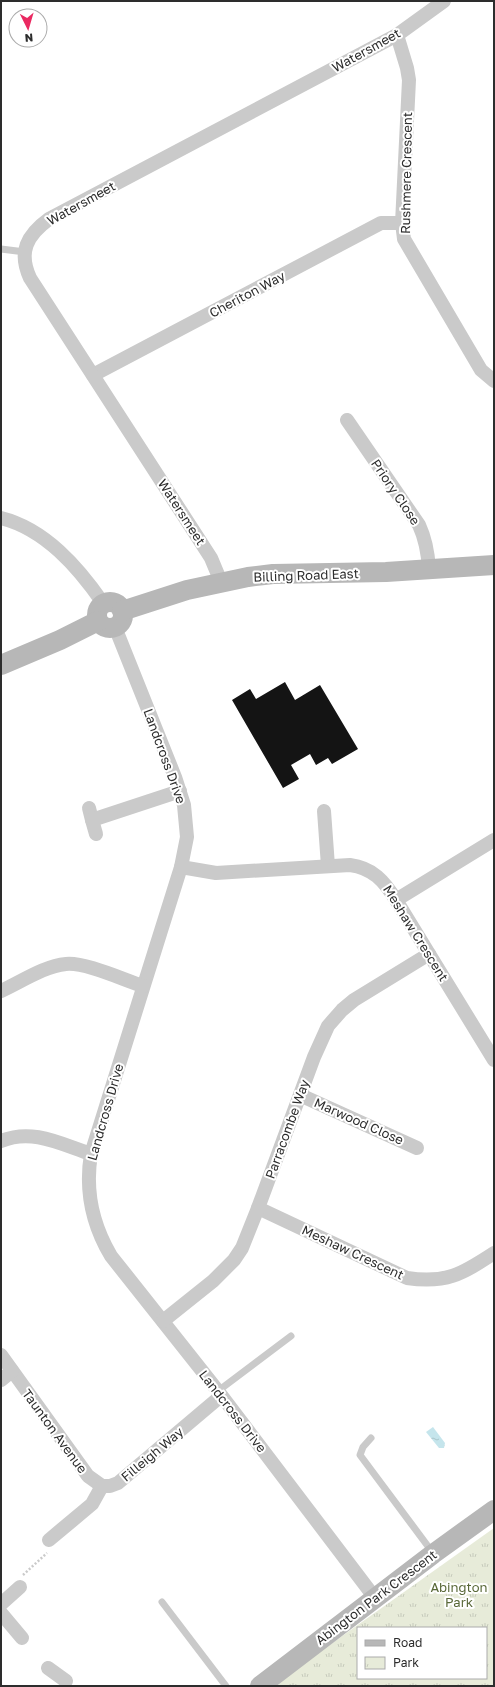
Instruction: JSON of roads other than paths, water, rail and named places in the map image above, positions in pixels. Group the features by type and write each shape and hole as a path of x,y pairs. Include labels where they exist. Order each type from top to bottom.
{"street":[{"name":"Watersmeet","path":"222,582 211,558 30,278 25,266 25,252 29,239 38,227 49,219 397,34 444,1"},
{"name":"Rushmere Crescent","path":"397,34 409,80 402,223 404,239 481,370 494,381"},
{"name":"Cheriton Way","path":"93,375 381,223 402,223"},
{"name":"Priory Close","path":"347,420 419,525 425,538 429,569"},
{"name":"Landcross Drive","path":"1,518 27,528 55,547 86,580 110,615 180,791 186,820 187,837 181,867 91,1154 88,1182 89,1198 101,1236 111,1256 163,1320 375,1598"},
{"name":"Billing Road East","path":"1,665 60,640 110,615 222,582 273,574 386,572 494,565"},
{"path":"96,834 90,814 180,791"},
{"path":"324,811 328,866"},
{"path":"396,900 494,840"},
{"name":"Meshaw Crescent","path":"181,867 216,872 328,866 350,866 367,869 380,878 396,900 494,1060"},
{"name":"Parracombe Way","path":"163,1320 213,1281 234,1260 248,1235 317,1048 328,1026 354,1000 429,954"},
{"path":"1,991 43,972 66,964 74,964 89,968 143,986"},
{"name":"Marwood Close","path":"300,1095 417,1148"},
{"path":"1,1141 20,1135 32,1135 91,1154"},
{"name":"Meshaw Crescent","path":"258,1208 407,1278 442,1280 471,1268 494,1253"},
{"name":"Taunton Avenue","path":"1,1355 88,1476 102,1486"},
{"path":"1,1380 12,1371"},
{"name":"Filleigh Way","path":"102,1486 110,1486 118,1483 220,1394"},
{"path":"49,1540 92,1504 102,1486"},
{"name":"Abington Park Crescent","path":"260,1686 433,1554 494,1510"},
{"path":"1,1604 21,1581"},
{"path":"1,1613 22,1638"},
{"path":"48,1668 67,1684"}],"lane":[{"path":"1,249 25,252"},
{"path":"220,1394 291,1336"},
{"path":"371,1438 363,1447 360,1456 433,1554"},
{"path":"162,1602 226,1686"}],"water":[{"path":"433,1427 445,1443 444,1448 439,1448 426,1432"}],"park label":[{"name":"Abington Park","path":"459,1594"}]}
